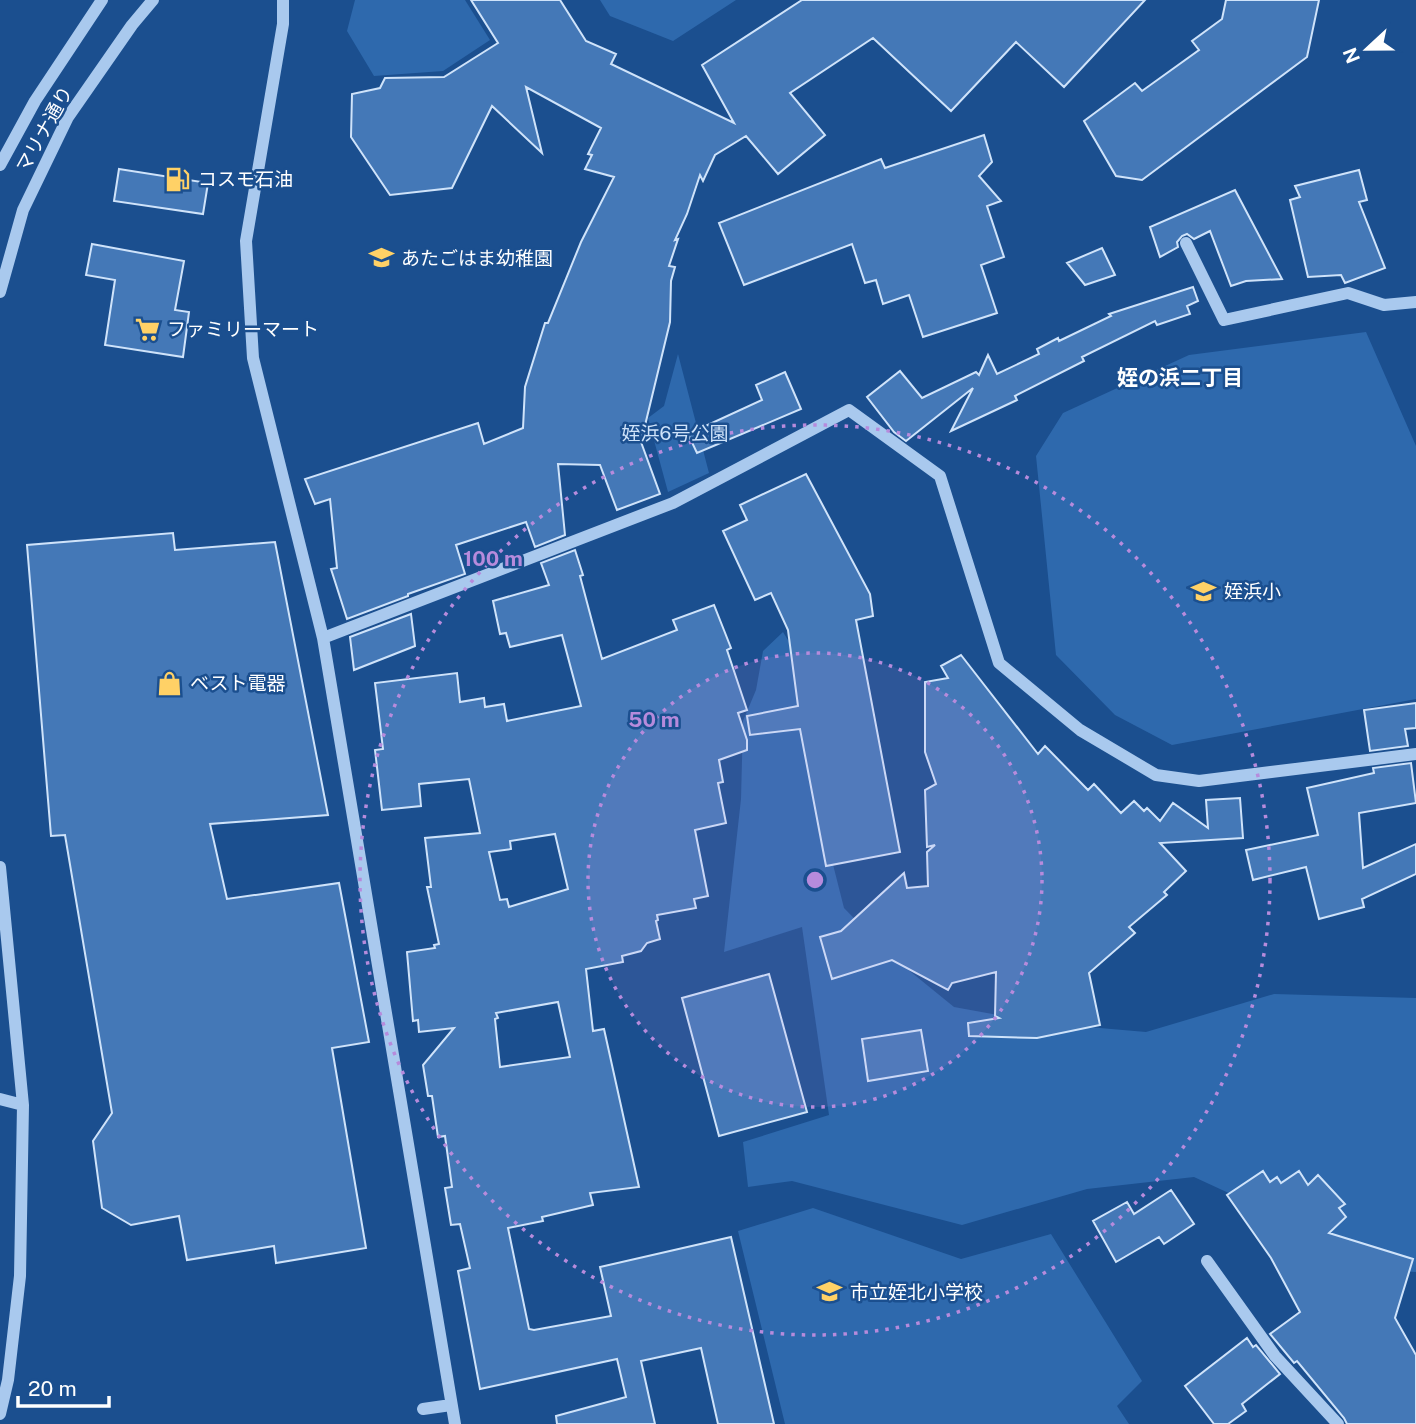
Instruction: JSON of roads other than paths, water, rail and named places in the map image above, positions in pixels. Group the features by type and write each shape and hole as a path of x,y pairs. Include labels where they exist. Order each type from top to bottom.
{"street":[{"name":"マリナ通り","path":"0,164 35,101 102,0"},
{"name":"マリナ通り","path":"0,292 23,210 68,117 132,25 153,0"},
{"path":"283,0 283,24 246,241 253,358 323,638 455,1424"},
{"path":"1186,243 1224,320 1348,293 1384,304 1416,302"},
{"path":"323,638 673,503 849,410 940,476 999,663 1080,730 1156,775 1199,781 1416,754"},
{"path":"0,867 23,1105 20,1276 8,1380 0,1414"},
{"path":"0,1099 23,1105"},
{"path":"1207,1261 1275,1356 1338,1424"},
{"path":"423,1409 451,1405"}],"place":[{"name":"コスモ石油","path":"178,179"},
{"name":"あたごはま幼稚園","path":"381,258"},
{"name":"ファミリーマート","path":"147,329"},
{"name":"姪浜小","path":"1204,591"},
{"name":"ベスト電器","path":"170,683"},
{"name":"市立姪北小学校","path":"830,1292"}],"district":[{"name":"姪の浜二丁目","path":"1180,378"}],"park label":[{"name":"姪浜6号公園","path":"675,433"}]}
